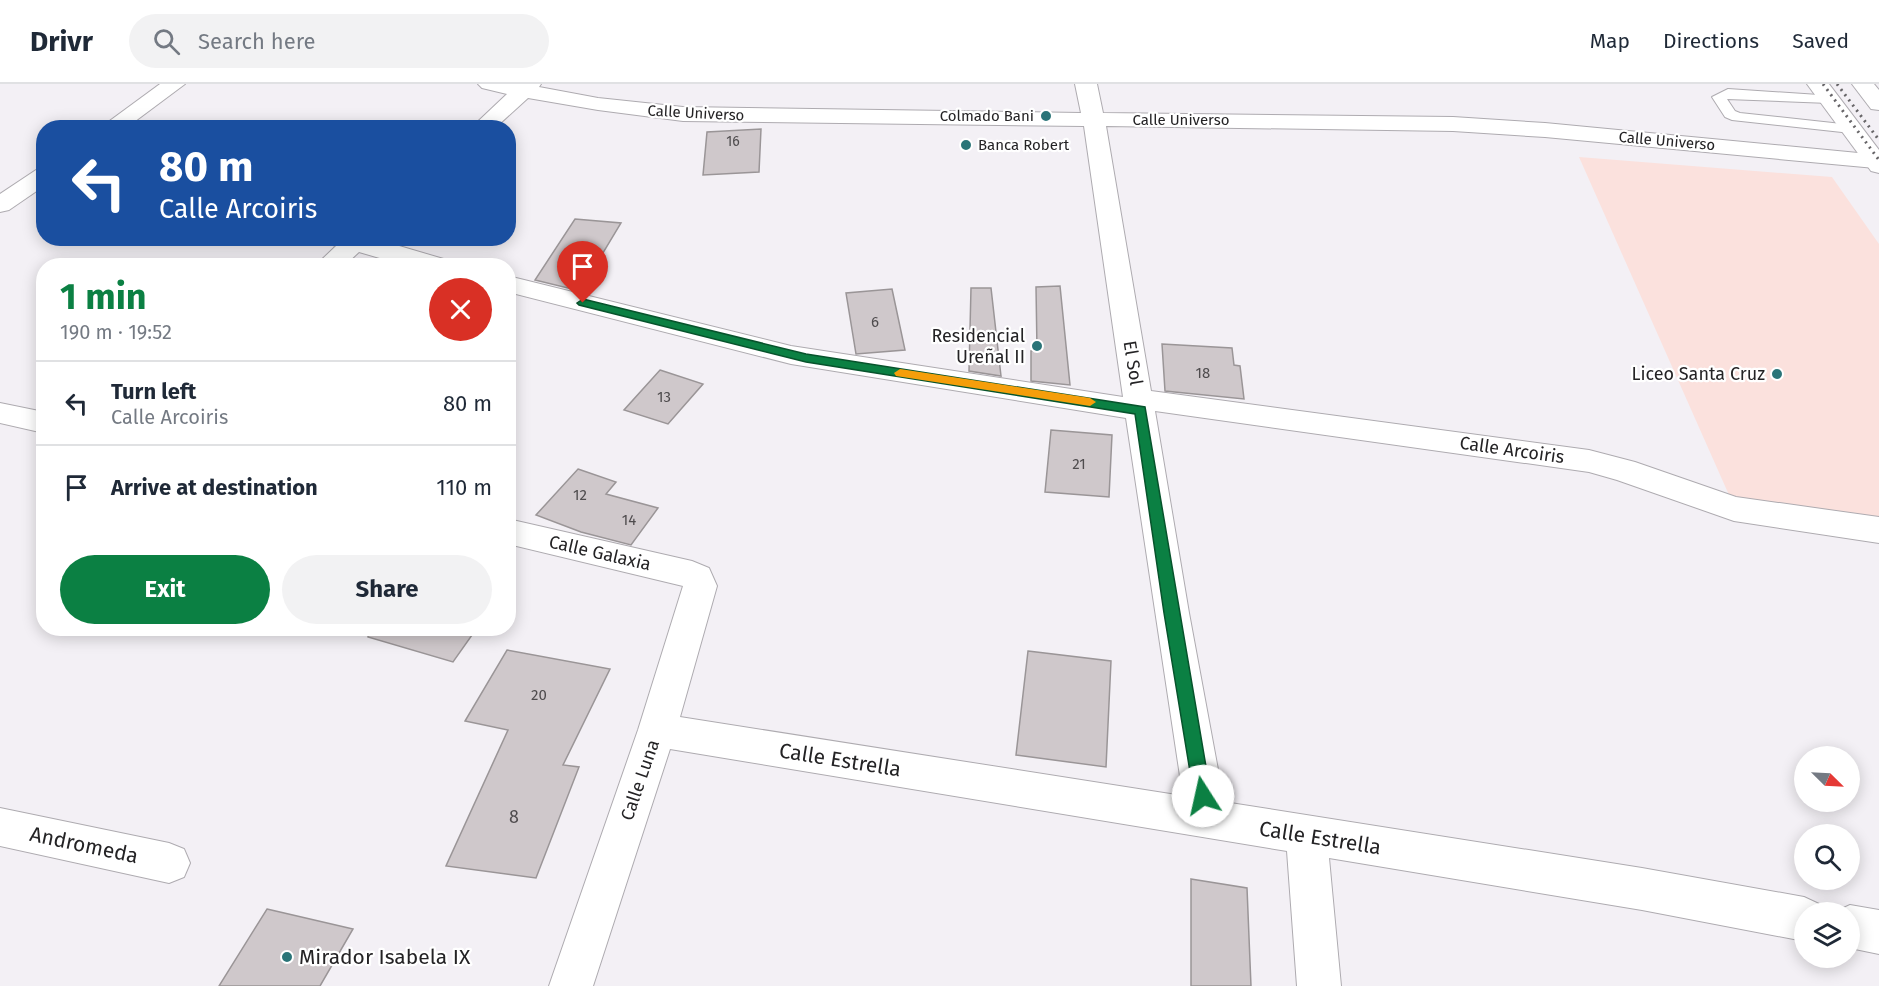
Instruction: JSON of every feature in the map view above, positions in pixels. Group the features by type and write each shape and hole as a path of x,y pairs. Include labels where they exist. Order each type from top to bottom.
{"street":[{"path":"122,120 174,84"},
{"name":"Calle Universo","path":"489,84 526,87 637,110 682,114 1453,124 1545,130 1877,163"},
{"name":"El Sol","path":"1086,84 1094,120 1140,404 1171,613 1207,819"},
{"path":"1863,84 1879,104"},
{"path":"491,120 526,87"},
{"path":"1823,91 1877,163"},
{"path":"0,205 36,180"},
{"path":"335,258 345,246"},
{"path":"370,246 411,258"},
{"name":"Calle Arcoiris","path":"516,286 791,355 1140,404 1589,461 1624,470 1734,509 1879,530"},
{"path":"0,413 36,421"},
{"name":"Calle Galaxia","path":"516,533 692,574"},
{"name":"Calle Luna","path":"571,986 657,730 700,586 698,578 692,574"},
{"name":"Calle Estrella","path":"657,730 1642,889 1794,917"},
{"name":"Andromeda","path":"0,827 169,863"},
{"path":"1306,836 1319,986"},
{"path":"1860,929 1879,932"}],"lane":[{"path":"1823,91 1728,93 1719,97 1730,114 1737,117 1851,129"}],"shaded area":[{"name":"Liceo Santa Cruz","path":"1579,157 1832,177 1879,244 1879,523 1733,504"}],"building":[{"path":"761,129 759,172 703,175 707,132"},
{"path":"575,219 621,223 580,291 535,280"},
{"path":"1060,286 1070,385 1031,381 1031,351 1037,350 1036,287"},
{"path":"971,288 991,288 1001,376 969,371"},
{"path":"892,289 905,350 856,354 846,293"},
{"path":"1162,344 1232,348 1234,365 1240,366 1244,399 1165,391"},
{"path":"660,370 703,384 668,424 624,410"},
{"path":"1051,430 1112,435 1109,497 1045,492"},
{"path":"578,469 616,482 606,494 658,508 631,545 581,532 536,515"},
{"path":"368,636 471,636 453,662"},
{"path":"507,650 610,669 563,765 579,767 536,878 446,866 508,730 465,721"},
{"path":"1028,651 1111,661 1106,767 1016,755"},
{"path":"1191,879 1247,888 1251,986 1191,986"},
{"name":"Mirador Isabela IX","path":"267,909 353,929 320,986 219,986"}],"railway":[{"path":"1823,84 1879,160"},
{"path":"1837,84 1879,140"}],"slow traffic":[{"path":"900,373 1090,402"}],"place":[{"name":"Colmado Bani","path":"1046,116"},
{"name":"Banca Robert","path":"966,145"},
{"name":"Residencial Ureñal II","path":"1037,346"},
{"name":"Liceo Santa Cruz","path":"1777,374"},
{"name":"Mirador Isabela IX","path":"287,957"}],"route":[{"path":"583,303 806,358 1141,410 1171,613 1203,796"}]}
